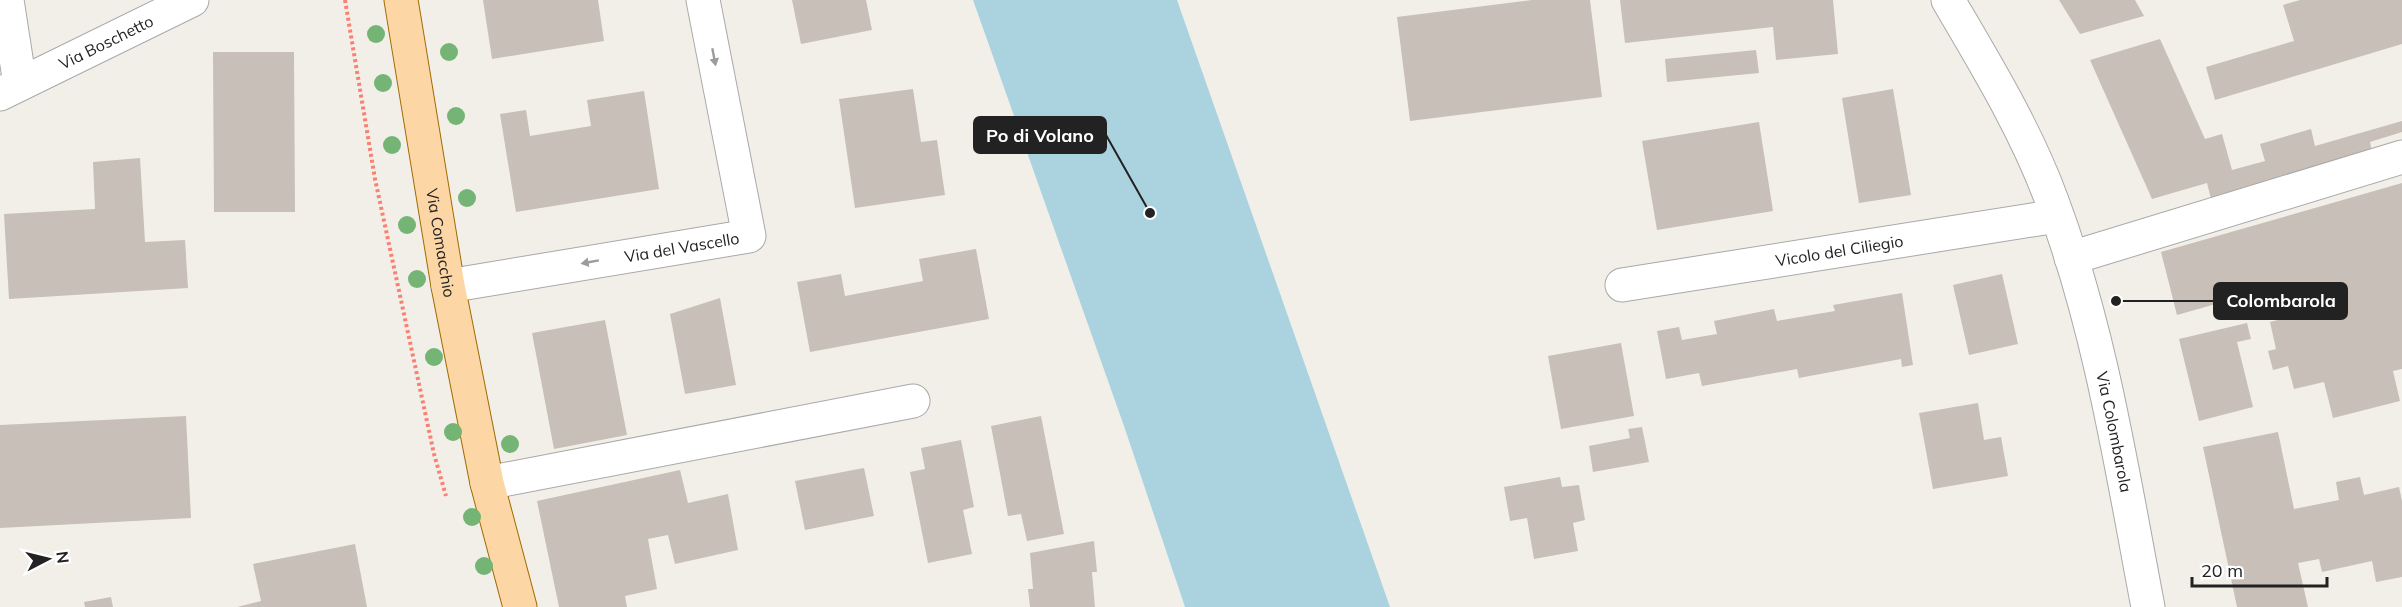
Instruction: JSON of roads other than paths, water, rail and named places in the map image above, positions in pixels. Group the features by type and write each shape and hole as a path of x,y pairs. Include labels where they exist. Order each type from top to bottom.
{"main road":[{"name":"Via Comacchio","path":"401,0 448,286 487,483 520,607"}],"street":[{"name":"Via Boschetto","path":"8,0 10,89 192,0"},
{"name":"Via del Vascello","path":"448,286 748,236 703,0"},
{"name":"Via Colombarola","path":"1948,0 2021,131 2040,171 2071,258 2109,400 2148,607"},
{"path":"2071,258 2402,157"},
{"name":"Vicolo del Ciliegio","path":"1622,285 2057,216"},
{"path":"487,483 913,401"}],"water":[{"path":"973,0 1177,0 1390,607 1185,607 1124,426"}],"place":[{"name":"Po di Volano","path":"1150,213"},
{"name":"Colombarola","path":"2116,301"}]}
